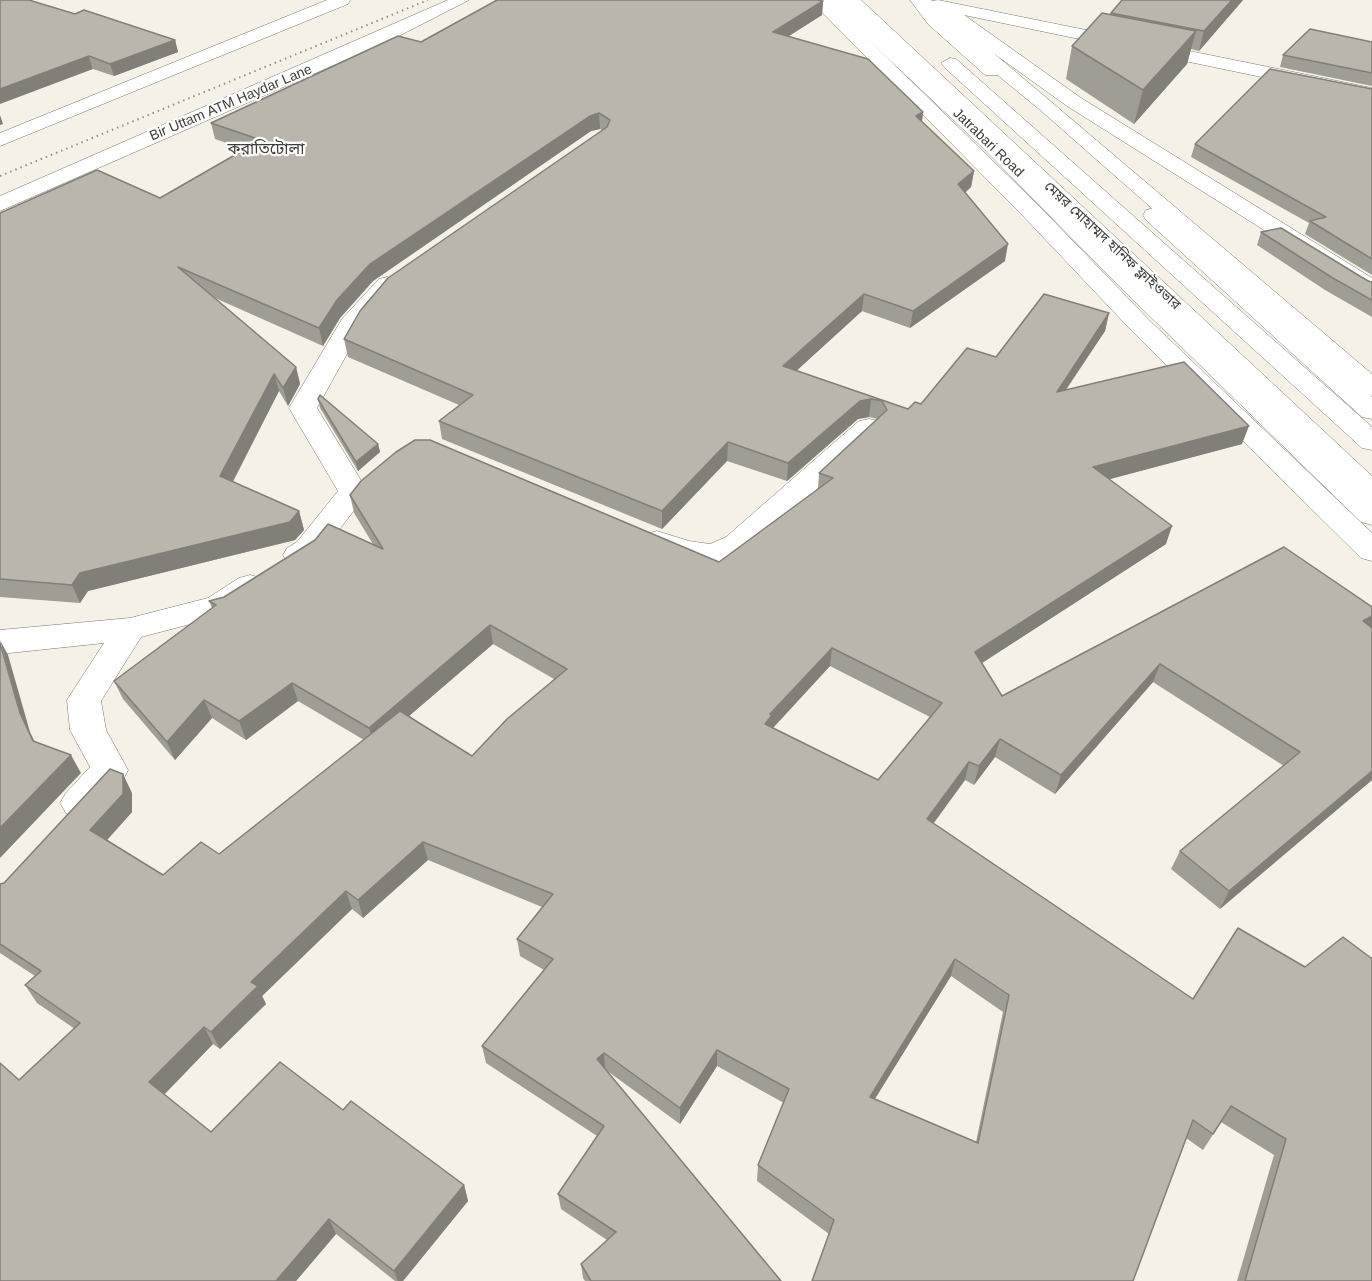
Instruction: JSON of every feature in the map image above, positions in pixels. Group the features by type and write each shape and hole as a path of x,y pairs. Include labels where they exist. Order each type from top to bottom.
{"main road":[{"path":"0,140 342,0"},
{"name":"Bir Uttam ATM Haydar Lane","path":"0,204 385,36 461,0"},
{"path":"818,0 1033,213 1141,327 1372,551"},
{"name":"Jatrabari Road","path":"834,0 988,142 1128,282 1372,514"},
{"name":"মেয়র মোহাম্মদ হানিফ ফ্লাইওভার","path":"851,0 1372,492"},
{"name":"মেয়র মোহাম্মদ হানিফ ফ্লাইওভার","path":"879,0 1372,442"},
{"path":"919,0 1046,105 1125,176 1372,388"},
{"path":"919,0 934,20 1372,411"},
{"path":"1372,94 938,5 1074,102 1372,288"},
{"path":"1046,105 1074,102"},
{"path":"352,492 303,408 351,324 382,288 410,268"},
{"path":"634,532 685,551 714,555 737,544 869,427"},
{"path":"0,642 130,629 218,606 308,549 352,492 376,472"},
{"path":"55,828 111,770 88,730 84,700 130,629"}],"building":[{"path":"0,0 29,0 75,14 84,10 175,40 110,64 89,56 0,89"},
{"path":"497,0 823,1 773,32 868,59 923,112 916,116 974,171 958,184 1008,244 913,311 864,294 783,366 908,409 915,402 921,404 967,348 996,357 1044,294 1109,313 1057,392 1184,362 1249,426 1093,467 1172,526 975,652 1002,696 1284,547 1372,607 1372,616 1363,621 1372,628 1372,771 1229,891 1180,851 1300,752 1160,664 1061,775 1000,739 979,766 969,762 927,819 1193,999 1238,928 1305,967 1343,937 1372,958 1372,1281 1245,1281 1286,1139 1231,1106 1213,1134 1193,1120 1133,1281 812,1281 834,1220 758,1165 789,1089 717,1050 680,1108 604,1053 597,1059 781,1281 591,1281 581,1264 616,1232 558,1194 604,1126 482,1046 553,959 517,939 553,894 423,842 358,900 346,891 251,982 258,986 211,1032 204,1027 149,1082 211,1132 280,1062 343,1110 351,1101 464,1185 394,1271 329,1219 276,1281 0,1281 0,1063 19,1080 80,1023 25,985 41,971 0,944 0,884 4,883 110,769 123,774 123,794 90,830 163,875 201,842 219,854 400,711 472,756 507,719 567,669 490,625 369,728 292,683 239,721 204,700 167,742 114,681 216,605 209,601 224,597 315,540 328,524 383,549 350,495 361,481 396,452 415,440 430,440 719,562 833,478 819,473 887,410 882,401 871,399 860,401 788,463 728,442 662,511 439,421 473,395 344,339 360,311 388,278 607,127 610,120 599,113 590,116 370,264 337,300 319,328 178,267 296,367 283,388 274,374 220,476 299,511 290,522 80,573 72,585 0,579 0,213 97,170 160,198 261,140 211,123 398,36 421,42","holes":["832,648 942,703 878,780 765,724 772,715 770,714","955,959 1009,995 978,1143 870,1097"]},
{"path":"1122,0 1232,0 1204,31 1111,13"},
{"path":"1102,13 1196,31 1143,90 1072,46"},
{"path":"1310,29 1372,42 1372,73 1283,55"},
{"path":"1270,69 1372,89 1372,259 1310,221 1326,217 1195,144"},
{"path":"1281,228 1372,282 1372,300 1331,277 1261,232"},
{"path":"320,395 378,444 356,462 318,399"},
{"path":"0,643 20,713 33,741 71,755 0,828"}],"railway":[{"path":"0,176 428,0"}],"district":[{"name":"করাতিটোলা","path":"266,150"}]}
